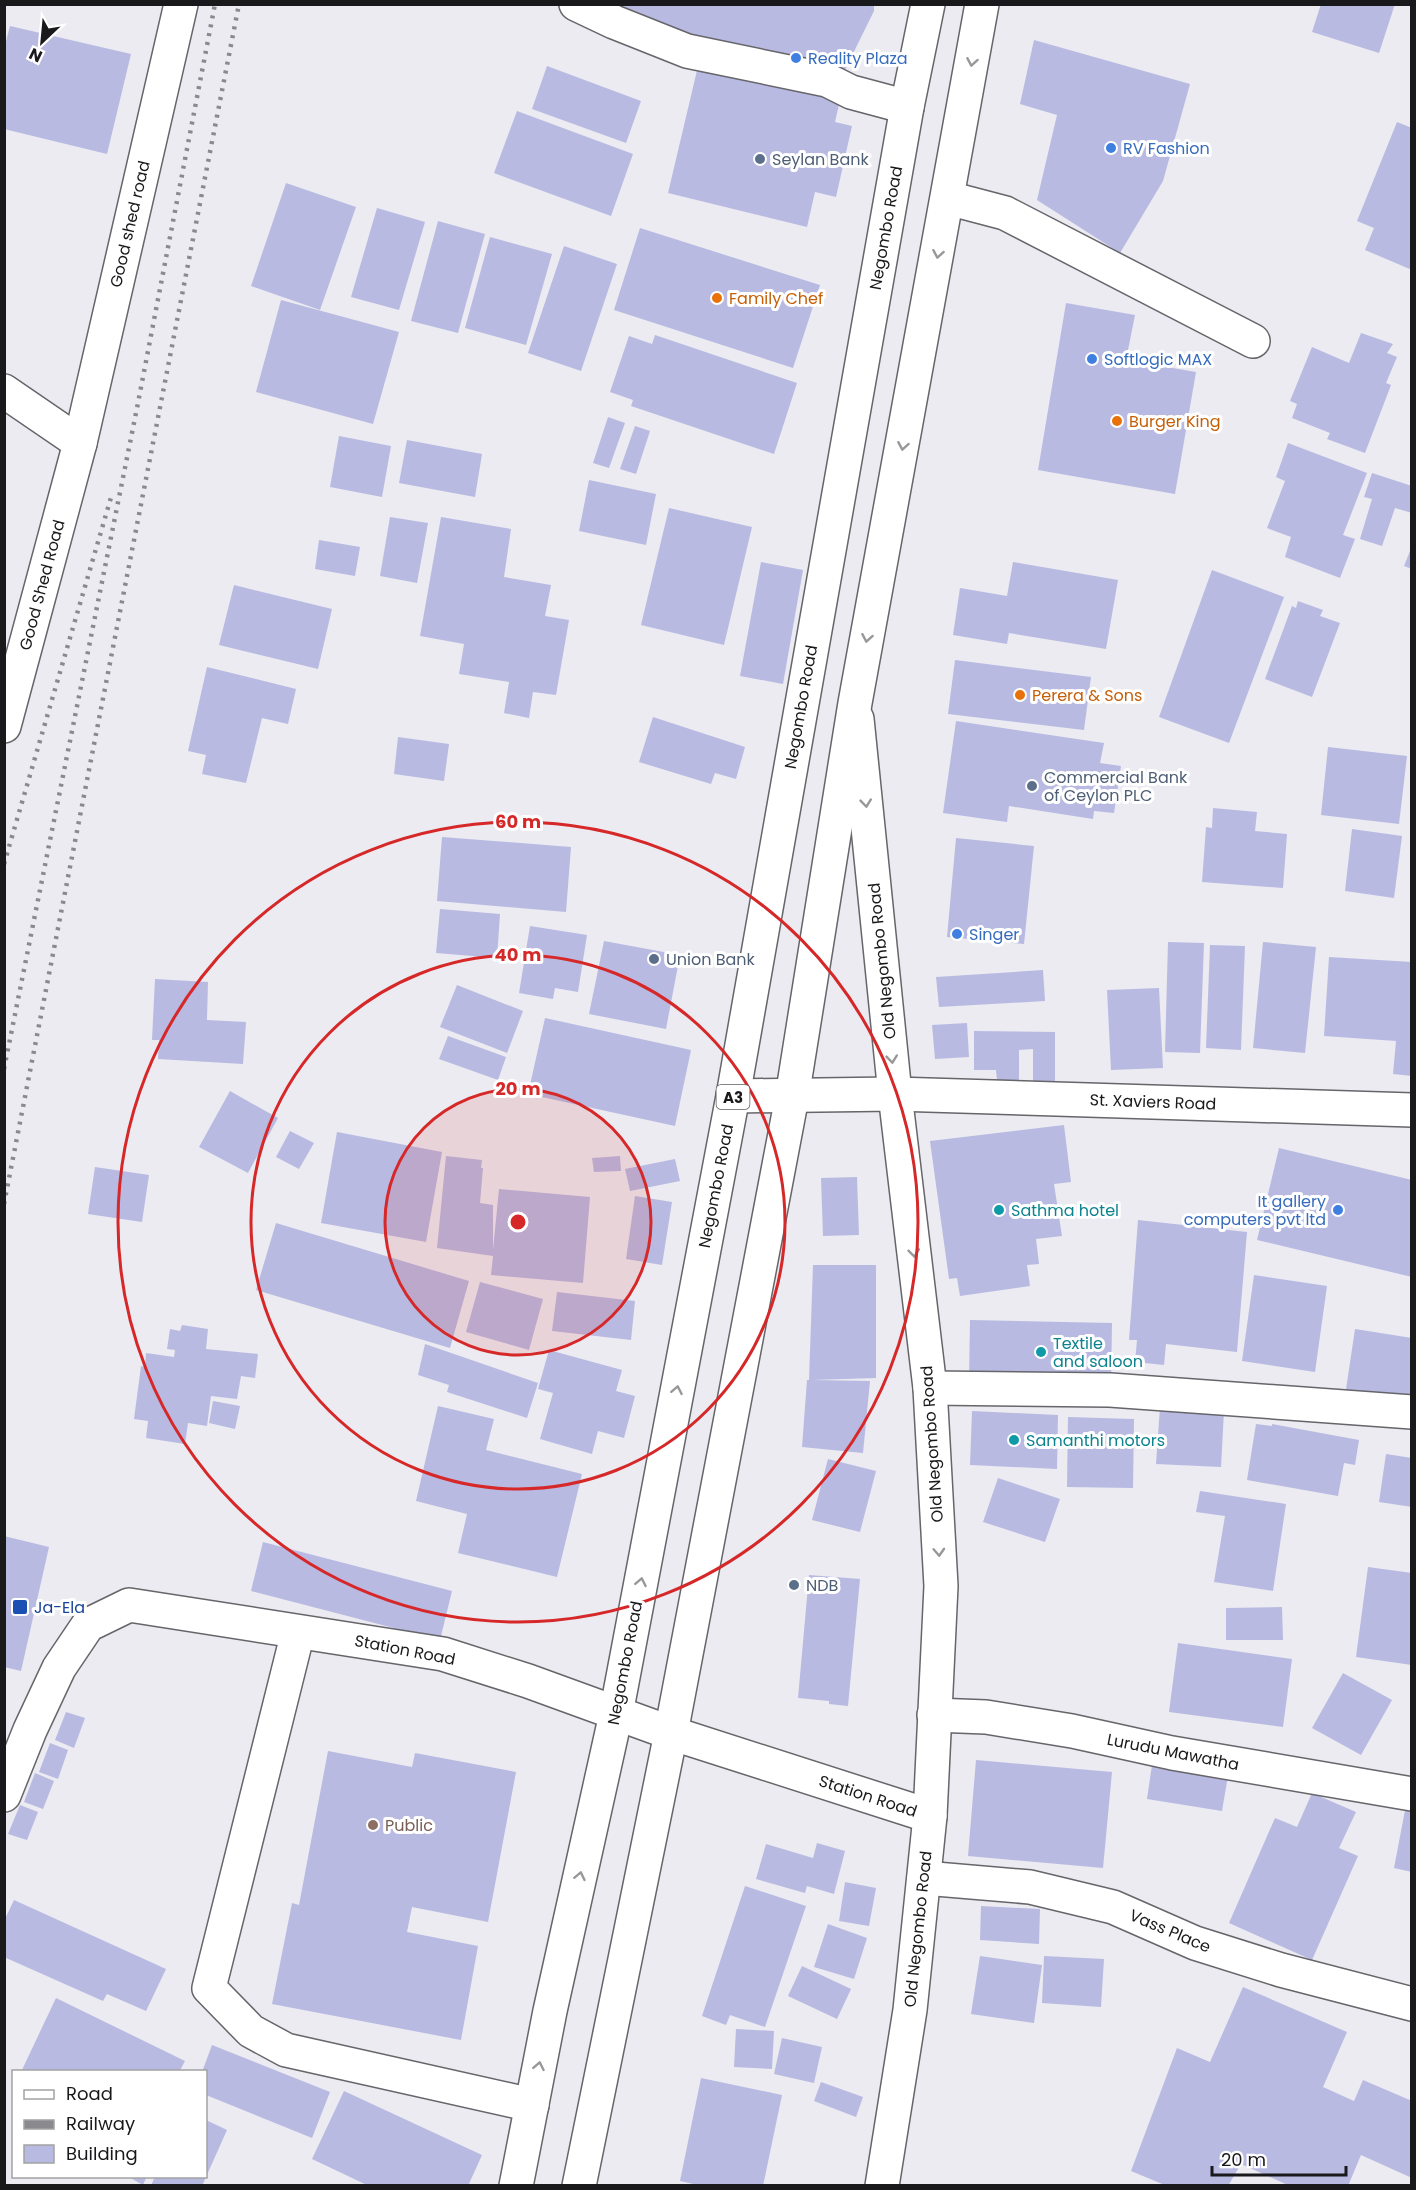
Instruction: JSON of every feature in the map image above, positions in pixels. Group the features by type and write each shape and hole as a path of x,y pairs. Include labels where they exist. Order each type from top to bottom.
{"main road":[{"name":"Good shed road","path":"80,443 181,4"},
{"path":"576,4 687,51 827,80 852,92 907,107"},
{"name":"Negombo Road","path":"516,2186 616,1714 733,1096 907,107 928,4"},
{"path":"579,2186 671,1733 792,1096 855,703 982,4"},
{"path":"948,198 1005,213 1253,341"},
{"path":"4,391 80,443"},
{"name":"Good Shed Road","path":"4,726 80,443"},
{"name":"Old Negombo Road","path":"855,703 895,1095 930,1388 941,1586 930,1816 924,1878 910,2010 882,2186"},
{"name":"St. Xaviers Road","path":"733,1096 895,1095 1412,1110"},
{"path":"930,1388 1110,1390 1412,1412"},
{"name":"Station Road","path":"4,1796 30,1730 59,1668 88,1625 129,1605 443,1654 528,1681 671,1733 930,1816"},
{"path":"298,1632 209,1988 251,2031 286,2050 532,2105"},
{"name":"Lurudu Mawatha","path":"934,1715 986,1717 1172,1753 1412,1794"},
{"name":"Vass Place","path":"924,1878 1030,1887 1113,1907 1195,1943 1281,1970 1412,2004"}],"building":[{"name":"Reality Plaza","path":"611,4 874,4 874,11 835,90"},
{"path":"1321,4 1395,4 1379,53 1312,32"},
{"path":"10,26 131,54 107,154 4,129 4,49"},
{"name":"RV Fashion","path":"1034,40 1190,84 1163,181 1120,253 1037,200 1057,115 1020,104"},
{"name":"Seylan Bank","path":"699,62 841,96 835,122 852,126 836,197 815,192 807,227 668,193"},
{"path":"547,66 641,101 626,143 532,109"},
{"path":"517,111 633,154 611,216 494,173"},
{"path":"1397,122 1412,128 1412,270 1365,250 1374,228 1357,221"},
{"path":"286,183 356,207 320,310 251,286"},
{"path":"377,208 425,222 399,310 351,297"},
{"path":"438,221 485,234 458,333 411,321"},
{"name":"Family Chef","path":"640,228 820,285 793,368 614,310"},
{"path":"490,237 552,254 526,345 465,328"},
{"path":"564,246 617,264 581,371 528,353"},
{"path":"281,300 399,332 373,424 256,392"},
{"name":"Burger King","path":"1066,303 1135,315 1126,360 1196,372 1175,494 1038,470"},
{"path":"1361,333 1393,344 1387,353 1397,357 1386,383 1391,385 1365,453 1327,439 1330,433 1292,418 1297,404 1290,401 1312,347 1349,363"},
{"path":"655,335 797,383 774,454 631,406 633,400 610,392 629,336 652,344"},
{"path":"608,417 625,423 609,468 593,463"},
{"path":"635,426 650,431 636,474 620,469"},
{"path":"339,436 391,446 382,497 330,487"},
{"path":"407,440 482,454 475,497 399,483"},
{"path":"1288,443 1367,473 1343,535 1355,539 1340,578 1285,557 1291,537 1267,528 1285,481 1276,477"},
{"path":"1372,473 1412,486 1412,513 1395,508 1382,546 1360,539 1372,499 1364,497"},
{"path":"589,480 656,494 646,545 579,531"},
{"path":"669,508 752,527 724,645 641,625"},
{"path":"390,517 428,523 417,583 380,576"},
{"path":"441,517 511,529 504,577 551,585 545,616 569,620 556,695 533,692 529,718 504,713 509,682 459,674 464,644 420,636"},
{"path":"319,540 360,547 355,576 315,569"},
{"path":"1412,546 1412,569 1404,566"},
{"path":"761,562 803,570 783,684 740,676"},
{"path":"1013,562 1118,580 1106,649 1009,633 1007,644 953,635 960,588 1007,596"},
{"path":"1212,570 1284,597 1229,743 1159,717"},
{"path":"234,585 332,609 318,669 219,645"},
{"path":"1298,601 1323,610 1320,616 1340,623 1312,697 1265,679 1292,606 1296,608"},
{"name":"Perera & Sons","path":"955,660 1091,677 1084,730 948,714"},
{"path":"207,667 296,689 288,724 262,718 246,783 202,774 206,755 188,751"},
{"path":"653,717 745,747 736,779 715,773 711,784 639,762"},
{"name":"Commercial Bank of Ceylon PLC","path":"956,721 1104,743 1100,763 1121,766 1114,813 1094,811 1093,819 1009,806 1007,822 943,813"},
{"path":"398,737 449,744 444,781 394,774"},
{"path":"1328,747 1407,756 1399,824 1321,815"},
{"path":"1213,808 1257,812 1255,831 1287,834 1283,888 1202,882 1206,827 1212,828"},
{"path":"1352,829 1402,836 1394,898 1345,891"},
{"path":"442,837 571,847 566,912 437,901"},
{"path":"956,838 1034,846 1024,944 947,937"},
{"path":"440,909 500,914 497,958 436,953"},
{"path":"530,926 587,935 578,992 555,988 553,999 519,993"},
{"path":"604,941 680,955 666,1029 589,1014"},
{"path":"1168,942 1204,943 1200,1053 1165,1052"},
{"path":"1263,942 1316,947 1305,1053 1253,1048"},
{"path":"1210,945 1245,946 1241,1050 1206,1048"},
{"path":"1329,957 1412,962 1412,1076 1393,1074 1396,1041 1324,1036"},
{"path":"1043,970 1045,1001 939,1007 936,977"},
{"path":"155,979 208,982 207,1020 246,1022 243,1064 158,1059 159,1040 152,1040"},
{"path":"457,985 523,1011 507,1053 440,1027"},
{"path":"1159,988 1163,1068 1111,1070 1107,990"},
{"path":"545,1018 691,1050 675,1126 528,1094"},
{"path":"967,1023 969,1057 935,1059 932,1025"},
{"path":"974,1031 1055,1032 1055,1081 1033,1081 1033,1049 1019,1050 1019,1080 997,1080 996,1070 974,1070"},
{"path":"448,1036 506,1057 498,1080 439,1059"},
{"path":"230,1091 278,1118 248,1173 199,1147"},
{"name":"Sathma hotel","path":"1064,1125 1071,1182 1054,1184 1062,1236 1036,1239 1039,1264 1027,1265 1030,1286 960,1296 957,1278 949,1279 930,1141"},
{"path":"290,1131 314,1143 299,1169 276,1157"},
{"path":"337,1132 442,1152 426,1242 321,1223"},
{"name":"It gallery computers pvt ltd","path":"1279,1148 1412,1180 1412,1277 1257,1240"},
{"path":"446,1156 482,1160 480,1203 493,1205 493,1250 499,1189 590,1197 583,1283 491,1275 493,1256 437,1248"},
{"path":"620,1156 621,1171 594,1172 592,1158"},
{"path":"675,1159 680,1181 630,1191 625,1169"},
{"path":"95,1167 149,1175 142,1222 88,1214"},
{"path":"857,1177 859,1235 823,1236 821,1178"},
{"path":"635,1196 672,1202 662,1265 626,1259"},
{"path":"1138,1220 1247,1232 1237,1352 1166,1344 1164,1365 1135,1362 1137,1340 1129,1340"},
{"path":"276,1223 469,1281 450,1348 256,1290"},
{"path":"813,1265 876,1265 876,1378 812,1380 870,1381 863,1453 802,1447 807,1380 809,1380"},
{"path":"1254,1275 1327,1286 1315,1372 1242,1361"},
{"path":"480,1282 543,1299 529,1350 466,1332"},
{"path":"557,1292 635,1301 631,1340 552,1331"},
{"name":"Textile and saloon","path":"970,1320 1112,1323 1111,1385 969,1381"},
{"path":"182,1325 208,1329 206,1349 258,1354 255,1378 241,1376 237,1399 211,1396 207,1426 188,1423 185,1444 146,1438 148,1421 134,1419 141,1366 145,1367 146,1353 174,1357 175,1350 167,1349 170,1329 180,1331"},
{"path":"1355,1329 1412,1338 1412,1406 1345,1396"},
{"path":"425,1344 538,1383 527,1418 447,1392 449,1385 418,1375"},
{"path":"549,1350 622,1370 616,1391 635,1396 624,1438 598,1431 592,1454 540,1439 553,1393 538,1389"},
{"path":"213,1401 240,1406 235,1429 209,1423"},
{"path":"438,1406 494,1419 486,1450 582,1474 557,1577 458,1553 467,1514 416,1501"},
{"path":"1160,1407 1224,1411 1221,1467 1156,1464"},
{"name":"Samanthi motors","path":"972,1411 1058,1415 1057,1469 970,1465"},
{"name":"Samanthi motors","path":"1068,1417 1134,1419 1133,1488 1067,1487"},
{"path":"1256,1424 1272,1426 1272,1424 1359,1440 1355,1465 1344,1463 1338,1496 1247,1480"},
{"path":"1386,1454 1412,1458 1412,1507 1379,1502"},
{"path":"828,1459 876,1471 860,1532 812,1520"},
{"path":"998,1478 1060,1499 1045,1542 983,1522"},
{"path":"1200,1491 1286,1504 1273,1591 1214,1582 1225,1516 1196,1512"},
{"name":"Ja-Ela","path":"4,1536 49,1547 21,1671 4,1667"},
{"path":"263,1542 452,1591 440,1640 251,1591"},
{"path":"1368,1567 1412,1573 1412,1665 1356,1657"},
{"path":"809,1575 860,1579 848,1706 829,1704 829,1701 798,1698"},
{"path":"1282,1607 1283,1640 1226,1640 1226,1608"},
{"path":"1178,1643 1292,1659 1283,1727 1169,1712"},
{"path":"1343,1673 1392,1700 1361,1755 1312,1728"},
{"path":"66,1712 85,1718 74,1748 55,1740"},
{"path":"50,1743 68,1750 58,1779 39,1772"},
{"path":"328,1751 412,1767 415,1753 516,1772 488,1922 412,1907 407,1932 478,1946 461,2040 272,2004 292,1903 299,1905"},
{"path":"1153,1758 1229,1770 1222,1811 1147,1799"},
{"path":"976,1760 1112,1772 1103,1868 968,1856"},
{"path":"35,1773 54,1781 43,1809 24,1802"},
{"path":"1312,1793 1356,1812 1339,1848 1358,1856 1312,1960 1229,1923 1275,1818 1297,1827"},
{"path":"20,1805 38,1812 27,1840 8,1834"},
{"path":"1406,1805 1412,1806 1412,1872 1394,1868"},
{"path":"817,1843 845,1851 834,1894 807,1886 805,1893 756,1879 766,1844 813,1858"},
{"path":"845,1882 876,1888 869,1926 839,1921"},
{"path":"745,1886 806,1906 765,2027 730,2015 726,2025 702,2016"},
{"path":"14,1900 166,1969 146,2011 107,1994 103,2001 4,1957 4,1921"},
{"path":"981,1906 1040,1909 1039,1944 980,1940"},
{"path":"828,1924 867,1938 854,1979 814,1967"},
{"path":"980,1956 1042,1965 1034,2023 971,2014"},
{"path":"1044,1956 1104,1959 1101,2007 1042,2003"},
{"path":"802,1966 851,1989 837,2019 788,1996"},
{"path":"1243,1987 1347,2032 1323,2087 1354,2101 1363,2080 1412,2101 1412,2178 1361,2155 1348,2186 1290,2186 1241,2164 1228,2186 1167,2186 1131,2171 1177,2048 1210,2062"},
{"path":"56,1998 185,2061 180,2070 22,2070"},
{"path":"736,2029 774,2031 772,2069 734,2067"},
{"path":"782,2038 822,2047 814,2083 774,2074"},
{"path":"212,2045 330,2092 312,2138 207,2095 207,2070 203,2070"},
{"path":"701,2078 782,2095 763,2186 702,2186 680,2181"},
{"path":"821,2082 863,2097 856,2117 814,2101"},
{"path":"344,2091 482,2155 468,2186 369,2186 312,2159"},
{"path":"207,2120 227,2130 207,2175"},
{"path":"131,2178 146,2178 143,2185"},
{"path":"154,2178 206,2178 202,2186 151,2186"}],"railway":[{"path":"4,1069 137,408 215,4"},
{"path":"4,1204 239,4"},
{"path":"4,864 112,494"}],"place":[{"name":"Reality Plaza","path":"796,58"},
{"name":"RV Fashion","path":"1111,148"},
{"name":"Seylan Bank","path":"760,159"},
{"name":"Family Chef","path":"717,298"},
{"name":"Softlogic MAX","path":"1092,359"},
{"name":"Burger King","path":"1117,421"},
{"name":"Perera & Sons","path":"1020,695"},
{"name":"Commercial Bank of Ceylon PLC","path":"1032,786"},
{"name":"Singer","path":"957,934"},
{"name":"Union Bank","path":"654,959"},
{"name":"Sathma hotel","path":"999,1210"},
{"name":"It gallery computers pvt ltd","path":"1338,1210"},
{"name":"Textile and saloon","path":"1041,1352"},
{"name":"Samanthi motors","path":"1014,1440"},
{"name":"NDB","path":"794,1585"},
{"name":"Ja-Ela","path":"20,1607"},
{"name":"Public","path":"373,1825"}]}
